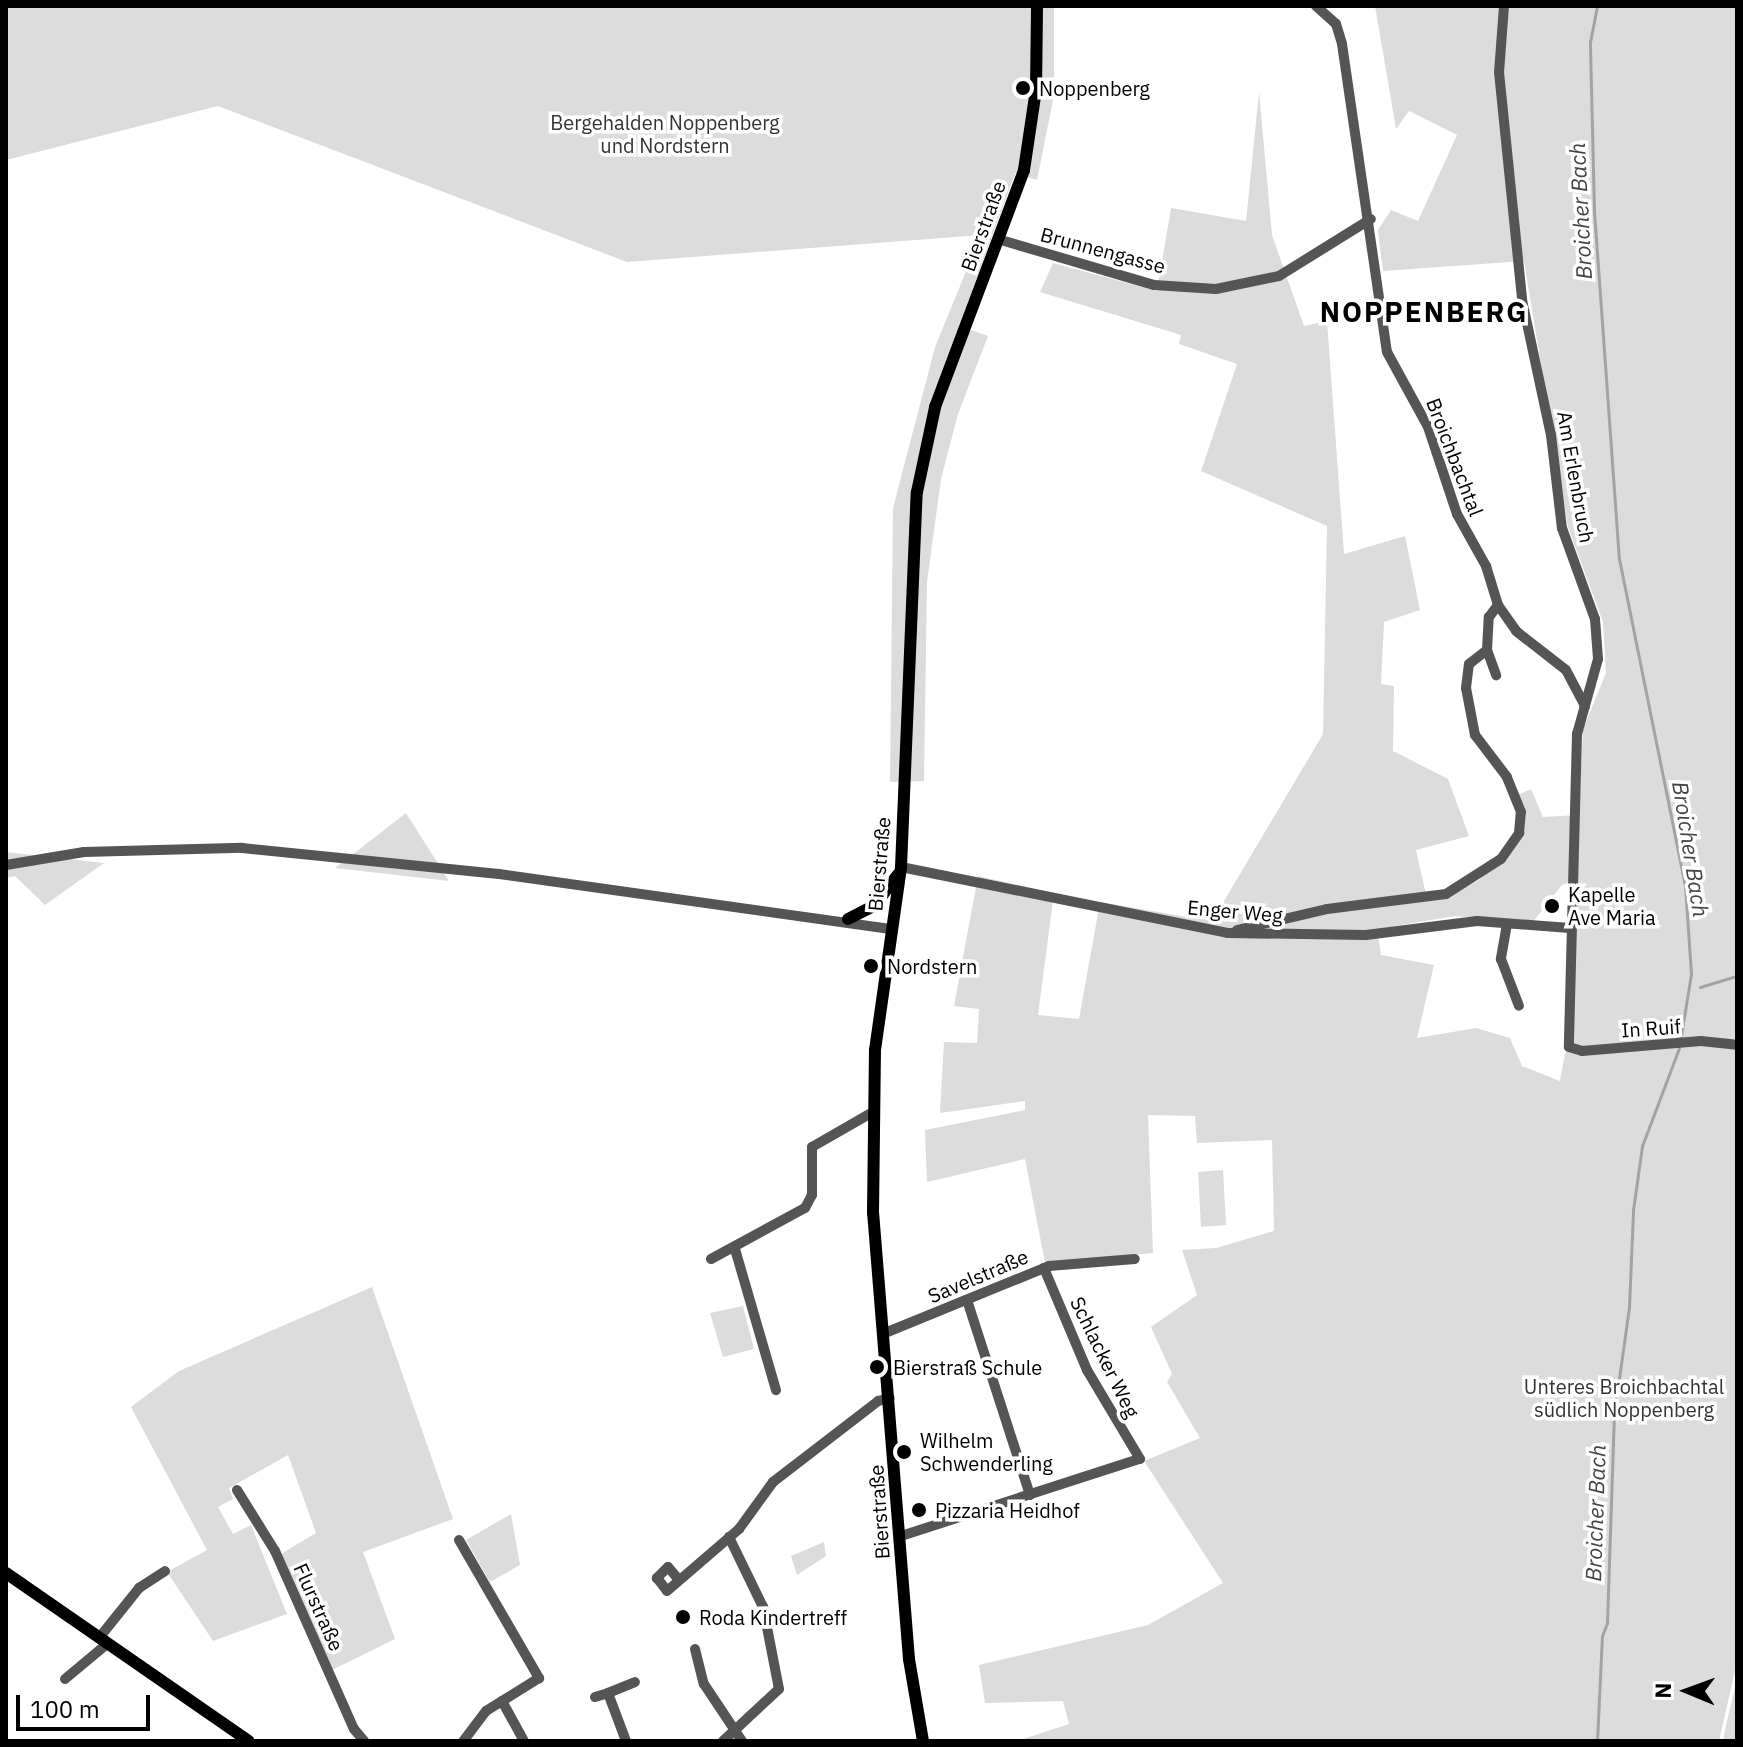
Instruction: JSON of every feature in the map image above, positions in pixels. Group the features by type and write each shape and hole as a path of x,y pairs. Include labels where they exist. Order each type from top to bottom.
{"main road":[{"name":"Bierstraße","path":"923,1741 909,1659 873,1213 873,1112 879,1000 900,870 917,492 935,407 1001,240 1032,128 1037,6"},
{"path":"848,919 875,905 900,870"},
{"path":"6,1573 249,1741"}],"street":[{"name":"Broichbachtal","path":"1316,6 1336,24 1342,44 1371,219 1387,352 1428,427 1457,514 1486,566 1498,605 1516,631 1566,670 1585,706"},
{"name":"Am Erlenbruch","path":"1504,6 1499,72 1525,324 1551,435 1562,528 1595,619 1596,678 1577,734 1569,1047"},
{"name":"Brunnengasse","path":"1001,240 1154,285 1216,289 1279,276 1371,219"},
{"path":"1496,675 1487,650 1489,617 1498,605"},
{"path":"1227,933 1327,909 1446,894 1501,859 1519,833 1521,812 1507,777 1475,735 1466,688 1469,664 1487,650"},
{"path":"6,865 84,852 242,848 499,874 848,919 892,929"},
{"name":"Enger Weg","path":"900,870 1227,933 1366,935 1434,924 1570,928"},
{"path":"1507,924 1501,959 1503,979 1519,1006"},
{"name":"In Ruif","path":"1569,1047 1582,1051 1688,1043 1737,1045"},
{"path":"711,1259 735,1249 805,1208 812,1195 812,1147 873,1112"},
{"path":"735,1249 776,1390"},
{"name":"Savelstraße","path":"885,1333 1044,1268 1135,1259"},
{"name":"Schlacker Weg","path":"1030,1495 1140,1459 1087,1370 1044,1268"},
{"path":"901,1536 1030,1495 967,1300"},
{"path":"679,1580 729,1537 773,1482 878,1401 890,1398"},
{"name":"Flurstraße","path":"237,1490 275,1551 354,1729 364,1741"},
{"path":"723,1741 738,1737 779,1689 763,1607 729,1537"},
{"path":"459,1540 539,1678 502,1701 463,1741"},
{"path":"65,1679 104,1640 139,1588 165,1571"},
{"path":"695,1649 704,1684 738,1737"},
{"path":"595,1697 635,1682"},
{"path":"608,1693 626,1741"},
{"path":"502,1701 524,1741"}],"green space":[{"name":"Bergehalden Noppenberg und Nordstern","path":"6,6 1054,6 1054,95 1037,180 1015,174 959,326 988,336 958,414 941,479 927,582 924,781 890,782 893,508 935,347 981,235 627,262 218,106 6,160"},
{"name":"Unteres Broichbachtal südlich Noppenberg","path":"1375,6 1737,6 1737,1662 1719,1741 1017,1741 1069,1724 1063,1701 985,1703 979,1665 1148,1625 1223,1583 1144,1461 1200,1438 1167,1382 1172,1374 1151,1327 1197,1295 1182,1250 1216,1248 1274,1231 1272,1140 1197,1143 1195,1116 1148,1115 1153,1253 1045,1263 1025,1159 927,1182 925,1130 1025,1110 1025,1101 940,1113 944,1042 977,1043 979,1009 954,1006 978,876 1054,893 1038,1015 1079,1019 1100,902 1199,919 1217,913 1323,734 1327,526 1201,471 1237,364 1179,344 1181,335 1040,292 1053,263 1157,291 1171,208 1246,221 1259,92 1272,235 1304,326 1327,321 1344,554 1405,536 1420,610 1384,622 1381,684 1394,686 1393,751 1448,779 1469,836 1416,850 1427,899 1447,897 1479,880 1504,851 1521,819 1512,798 1531,789 1543,817 1579,815 1583,729 1606,673 1603,622 1568,527 1524,261 1383,271 1378,230 1391,210 1418,221 1457,135 1409,111 1396,129","holes":["1577,881 1572,1049 1565,1053 1560,1081 1522,1066 1510,1038 1476,1028 1417,1038 1434,965 1381,955 1377,929 1455,916 1532,923 1562,885"]},
{"path":"406,813 449,881 335,868"},
{"path":"6,852 104,863 45,905 15,876 6,878"},
{"path":"1223,1170 1226,1225 1201,1227 1198,1172"},
{"path":"372,1287 453,1519 363,1552 395,1639 332,1670 279,1555 316,1533 288,1455 229,1488 233,1499 218,1507 233,1534 251,1525 287,1614 213,1641 167,1572 207,1550 131,1407 179,1371"},
{"path":"743,1306 754,1349 723,1357 710,1313"},
{"path":"511,1514 520,1565 490,1582 466,1540"},
{"path":"824,1542 826,1556 797,1575 791,1556"},
{"path":"1737,1679 1737,1741 1723,1741 1727,1721"}],"waterway":[{"name":"Broicher Bach","path":"1597,6 1590,42 1594,210 1619,560 1685,886 1691,974 1679,1048 1642,1146 1633,1210 1629,1307 1614,1414 1607,1623 1602,1636 1597,1741"},
{"path":"1700,987 1737,976"}],"place":[{"name":"Noppenberg","path":"1023,88"},
{"name":"Kapelle Ave Maria","path":"1552,906"},
{"name":"Nordstern","path":"871,966"},
{"name":"Bierstraß Schule","path":"877,1367"},
{"name":"Wilhelm Schwenderling","path":"904,1452"},
{"name":"Pizzaria Heidhof","path":"919,1510"},
{"name":"Roda Kindertreff","path":"683,1617"}],"district":[{"name":"NOPPENBERG","path":"1424,312"}]}
